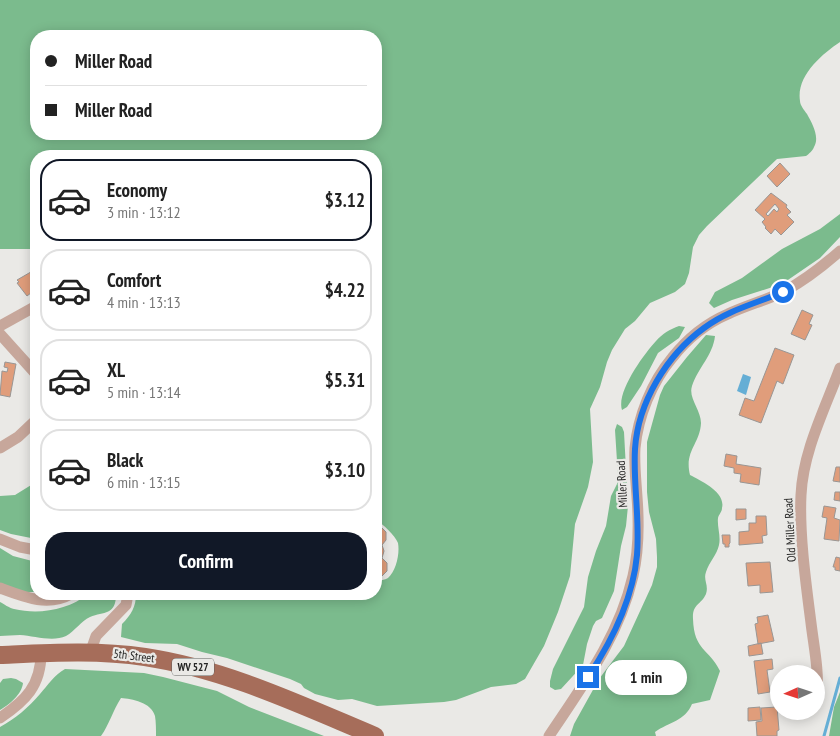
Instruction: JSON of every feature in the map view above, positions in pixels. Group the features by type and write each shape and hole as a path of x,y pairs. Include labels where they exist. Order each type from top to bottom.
{"main road":[{"name":"5th Street","path":"0,655 110,653 146,657 201,669 256,688 375,736"}],"street":[{"name":"Miller Road","path":"549,736 600,660 628,596 638,539 635,447 645,407 660,375 682,347 704,328 727,314 792,287 812,274 840,251"},
{"path":"0,326 30,309"},
{"path":"0,334 30,367"},
{"name":"Old Miller Road","path":"817,665 808,594 801,494 807,458 840,368"},
{"path":"0,448 30,425"},
{"path":"0,539 20,548 30,549"},
{"path":"0,588 30,599"},
{"path":"34,600 54,600"},
{"path":"90,653 94,639 126,605 127,600"},
{"path":"0,718 18,706 30,692 37,676 41,654"}],"green space":[{"path":"0,0 840,0 840,42 818,59 806,75 800,92 802,108 815,130 816,143 813,149 806,156 777,159 707,226 699,235 693,247 689,273 685,284 675,292 650,303 635,321 625,329 612,350 600,387 590,409 593,462 588,487 575,524 570,576 544,646 525,679 516,684 491,687 456,700 444,702 377,706 352,699 338,700 315,694 290,679 177,644 145,643 121,637 122,624 132,610 135,600 382,600 382,580 391,575 395,567 398,557 398,543 392,533 382,524 382,150 30,150 30,249 0,249"},
{"path":"840,214 840,237 820,258 782,284 732,300 714,308 709,303 715,292 742,278 782,249 820,229"},
{"path":"679,326 685,327 679,338 658,353 641,386 627,407 622,410 623,393 638,364 661,336"},
{"path":"706,335 715,336 714,343 691,391 701,423 689,460 689,467 690,475 717,492 722,502 722,511 718,518 719,545 706,572 706,594 695,607 693,619 699,643 716,663 720,671 710,700 692,704 681,718 655,732 656,736 570,736 574,724 599,679 624,646 652,585 657,567 657,557 656,539 649,512 647,492 647,442 664,386"},
{"path":"617,424 622,427 624,432 628,506 614,591 602,618 596,621 593,626 583,665 561,689 555,690 550,687 553,669 584,607 588,577 606,526 611,496 617,484 615,430"},
{"path":"30,486 30,538 0,530 0,496 15,495"},
{"path":"0,548 13,556 30,560 30,592 0,586"},
{"path":"78,600 115,600 114,606 108,612 87,619 61,638 49,639 20,635 0,636 0,602 8,607 24,611 53,610"},
{"path":"65,669 144,673 163,677 217,691 249,707 324,736 156,736 155,716 150,707 136,700 121,698 101,736 0,736 0,727 26,708 54,677"},
{"path":"11,678 23,683 22,687 15,699 0,710 0,683 3,679"},
{"path":"840,692 840,736 829,736 834,707"}],"water":[{"path":"743,374 751,377 746,395 737,391"}],"building":[{"path":"780,163 790,174 777,187 767,176"},
{"path":"771,193 787,205 786,207 791,212 787,215 794,222 781,235 775,229 771,234 762,222 765,219 755,210","holes":["775,204 779,209 777,212 774,209 768,216 766,214"]},
{"path":"30,272 30,294 27,296 17,283 19,282 17,280"},
{"path":"802,310 813,315 809,324 812,325 805,340 791,334"},
{"path":"775,348 794,355 783,384 777,381 761,423 739,415 745,398 754,401"},
{"path":"5,362 16,364 10,397 0,395 2,371 7,372 8,368 4,367"},
{"path":"726,454 737,456 736,464 761,468 759,485 740,482 741,474 734,473 734,468 724,466"},
{"path":"836,467 840,467 840,482 833,481"},
{"path":"835,492 840,492 840,501 834,500"},
{"path":"824,506 836,508 834,518 840,520 839,541 824,539 827,518 822,517"},
{"path":"736,509 746,509 746,519 736,520"},
{"path":"756,516 766,516 767,535 762,536 763,543 739,545 739,532 749,531 749,523 756,523"},
{"path":"382,528 386,532 386,540 382,545"},
{"path":"722,535 730,535 729,547 725,547 725,544 723,544"},
{"path":"836,557 840,558 840,571 835,570 835,567 833,567"},
{"path":"382,558 387,563 387,571 382,576"},
{"path":"770,562 773,592 760,593 760,585 748,586 746,563"},
{"path":"768,615 774,641 758,644 755,624 758,623 757,617"},
{"path":"761,643 763,654 749,656 748,646"},
{"path":"772,659 773,665 770,665 770,670 767,670 770,692 758,694 754,661"},
{"path":"760,707 761,720 748,721 748,708"},
{"path":"770,707 770,720 778,720 779,730 777,731 777,736 757,736 756,722 762,721 761,708"}],"waterway":[{"path":"824,736 840,678"}],"route":[{"path":"588,677 601,657 620,618 633,575 638,539 635,447 640,421 650,394 672,358 704,328 727,314 783,292"}]}
